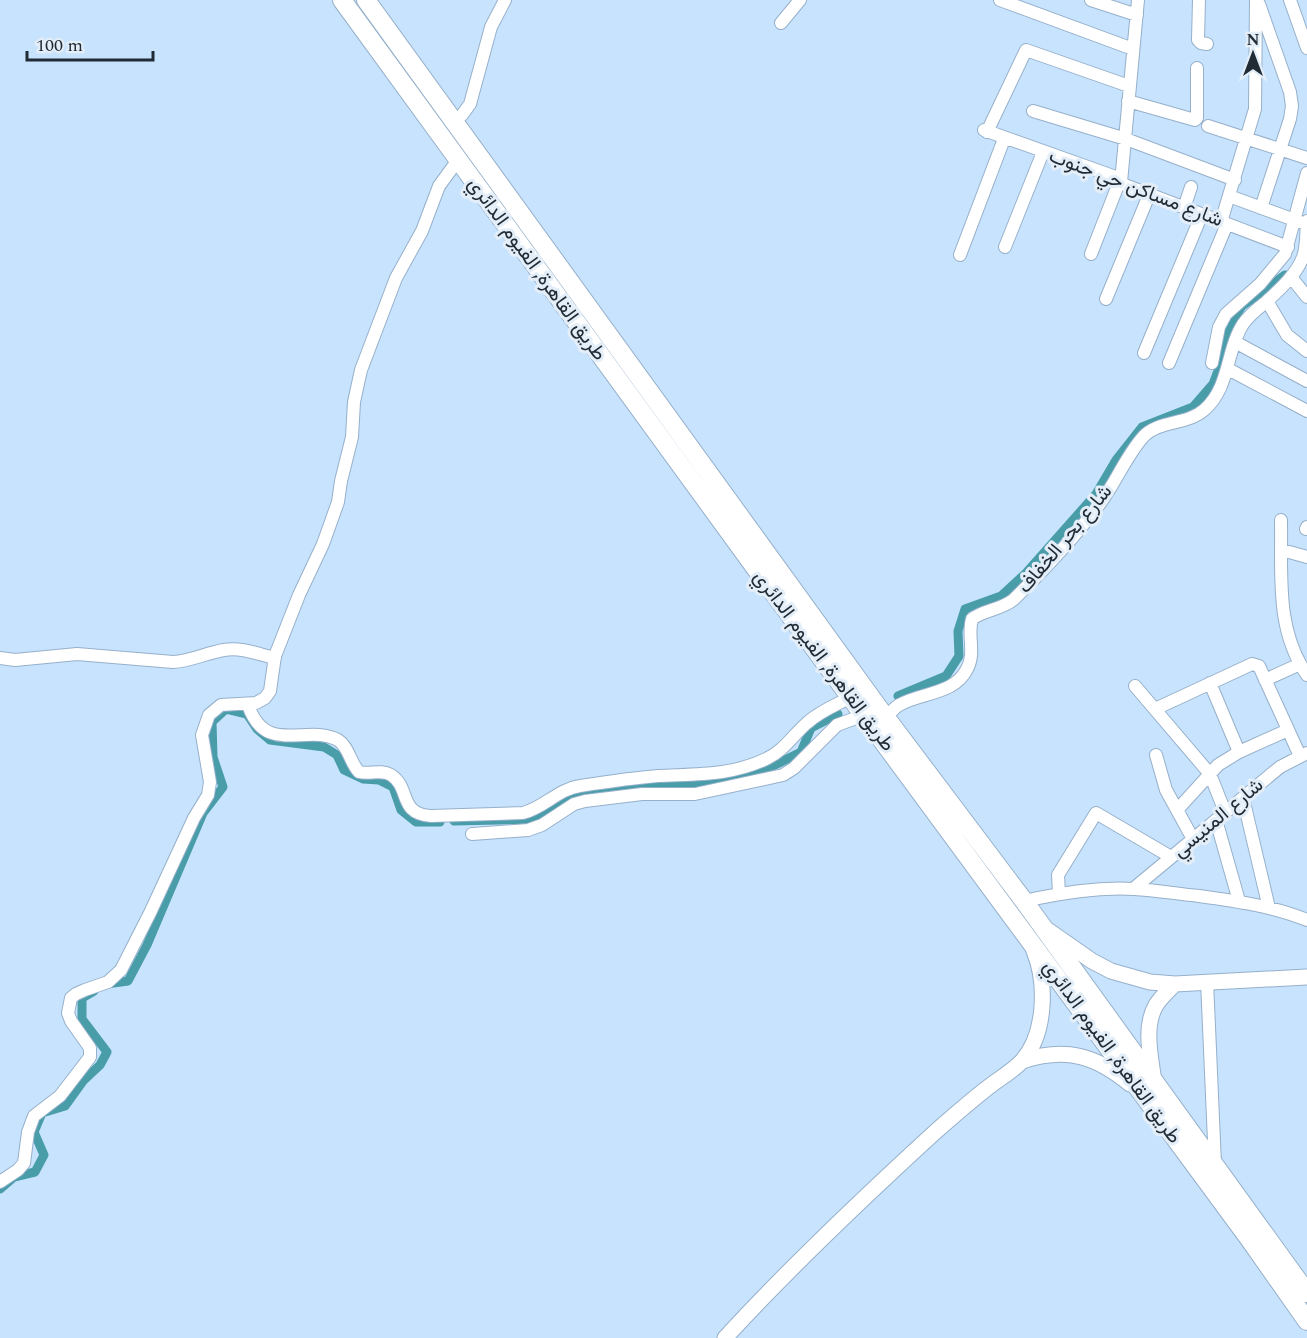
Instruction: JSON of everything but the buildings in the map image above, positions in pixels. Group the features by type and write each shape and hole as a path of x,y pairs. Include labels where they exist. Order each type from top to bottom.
{"highway":[{"name":"طريق القاهرة, الفيوم الدائري","path":"342,0 851,697 876,713"},
{"name":"طريق القاهرة, الفيوم الدائري","path":"366,0 876,713 1030,940 1150,1090 1215,1166 1256,1235"},
{"path":"383,57 399,45"},
{"name":"طريق القاهرة, الفيوم الدائري","path":"894,741 1042,926 1150,1090 1285,1275 1307,1321"},
{"name":"طريق القاهرة, الفيوم الدائري","path":"1285,1275 1307,1293"}],"main road":[{"path":"1042,926 1092,962 1111,971 1150,982 1175,984 1307,977"},
{"path":"1022,1061 1034,1039 1041,1002 1040,967 1030,940"},
{"path":"725,1338 789,1270 878,1184 983,1091 1022,1061 1050,1054 1080,1056 1098,1062 1150,1090 1151,1018 1155,1006 1175,984"}],"street":[{"path":"454,121 470,104 491,27 506,0"},
{"path":"781,23 800,0"},
{"path":"1000,0 1132,49"},
{"path":"1091,0 1137,15"},
{"path":"1091,254 1121,181 1138,0"},
{"path":"1198,0 1198,40 1207,44"},
{"path":"1169,363 1224,223 1229,196 1248,139 1256,102 1257,0"},
{"path":"1257,0 1291,99 1290,119 1261,208"},
{"path":"1290,0 1307,48"},
{"name":"شارع مساكن حي جنوب","path":"1129,86 1026,50 985,131 1121,181 1149,195 1288,247"},
{"path":"1128,100 1195,120 1197,118 1197,68"},
{"path":"1033,111 1126,139 1235,180"},
{"path":"1208,126 1307,158"},
{"path":"960,255 1004,139"},
{"path":"1005,247 1043,152"},
{"path":"0,1182 18,1170 24,1162 28,1132 34,1116 60,1096 90,1057 90,1048 71,1022 68,1013 71,998 108,982 121,970 194,818 208,795 210,782 202,735 209,715 221,705 248,705 265,698 270,691 275,658 299,595 334,515 352,437 357,387 382,311 396,278 422,231 439,186 458,159"},
{"name":"شارع بحر الخفاف","path":"876,713 949,687 963,677 968,670 972,653 972,619 977,615 1005,606 1069,541 1102,502 1143,436 1154,429 1196,416 1214,400 1228,369 1239,330 1246,319 1291,277 1305,258 1304,222 1307,173"},
{"path":"1184,208 1191,187"},
{"path":"1106,300 1149,195"},
{"path":"1229,196 1304,222"},
{"path":"1144,353 1202,214"},
{"name":"شارع بحر الخفاف","path":"1212,363 1220,327 1226,314 1269,274 1304,222"},
{"path":"1291,277 1307,297"},
{"path":"1267,301 1287,335 1307,351"},
{"path":"1235,342 1307,381"},
{"path":"1228,369 1307,411"},
{"path":"1281,520 1285,629 1307,675"},
{"path":"1282,550 1307,557"},
{"path":"0,658 15,660 77,654 173,662 189,661 222,650 235,649 275,658"},
{"path":"1155,709 1252,664 1259,666 1288,730 1304,754"},
{"path":"1265,680 1300,664"},
{"path":"1209,683 1239,752"},
{"path":"1135,686 1209,774 1239,901"},
{"path":"248,705 261,726 279,736 324,736 339,741 359,772 379,772 392,776 414,813 431,816 523,813 531,811 563,791 579,786 657,777 701,776 736,770 768,759 814,717 851,697"},
{"path":"472,834 528,830 542,825 574,804 585,801 642,794 695,794 775,777 794,768 837,725 876,713"},
{"path":"1178,809 1218,765 1239,752 1288,730"},
{"name":"شارع المنيسي","path":"1133,889 1280,767 1304,754"},
{"path":"1156,755 1166,790 1193,839"},
{"path":"1243,798 1269,908"},
{"path":"1059,893 1058,874 1096,813 1171,857"},
{"path":"1024,901 1059,893 1133,889 1239,901 1307,920"},
{"path":"1207,981 1215,1166"}],"waterway":[{"path":"898,696 946,676 959,656 958,631 965,609 1001,596 1026,573 1096,494 1116,460 1142,427 1193,407 1213,384 1224,355 1228,329 1242,306 1285,275"},
{"path":"106,984 128,981 147,945 203,813 223,787 213,757 212,722 226,709 247,714 257,729 270,740 324,747 337,755 344,770 363,779 379,780 393,787 401,810 416,822 440,822"},
{"path":"454,821 536,819 573,795 601,788 700,783 769,768 801,752 811,728 838,714"},
{"path":"0,1189 14,1177 35,1172 44,1155 34,1132 42,1113 65,1106 83,1081 100,1065 107,1052 82,1019 82,998 94,991"}]}
